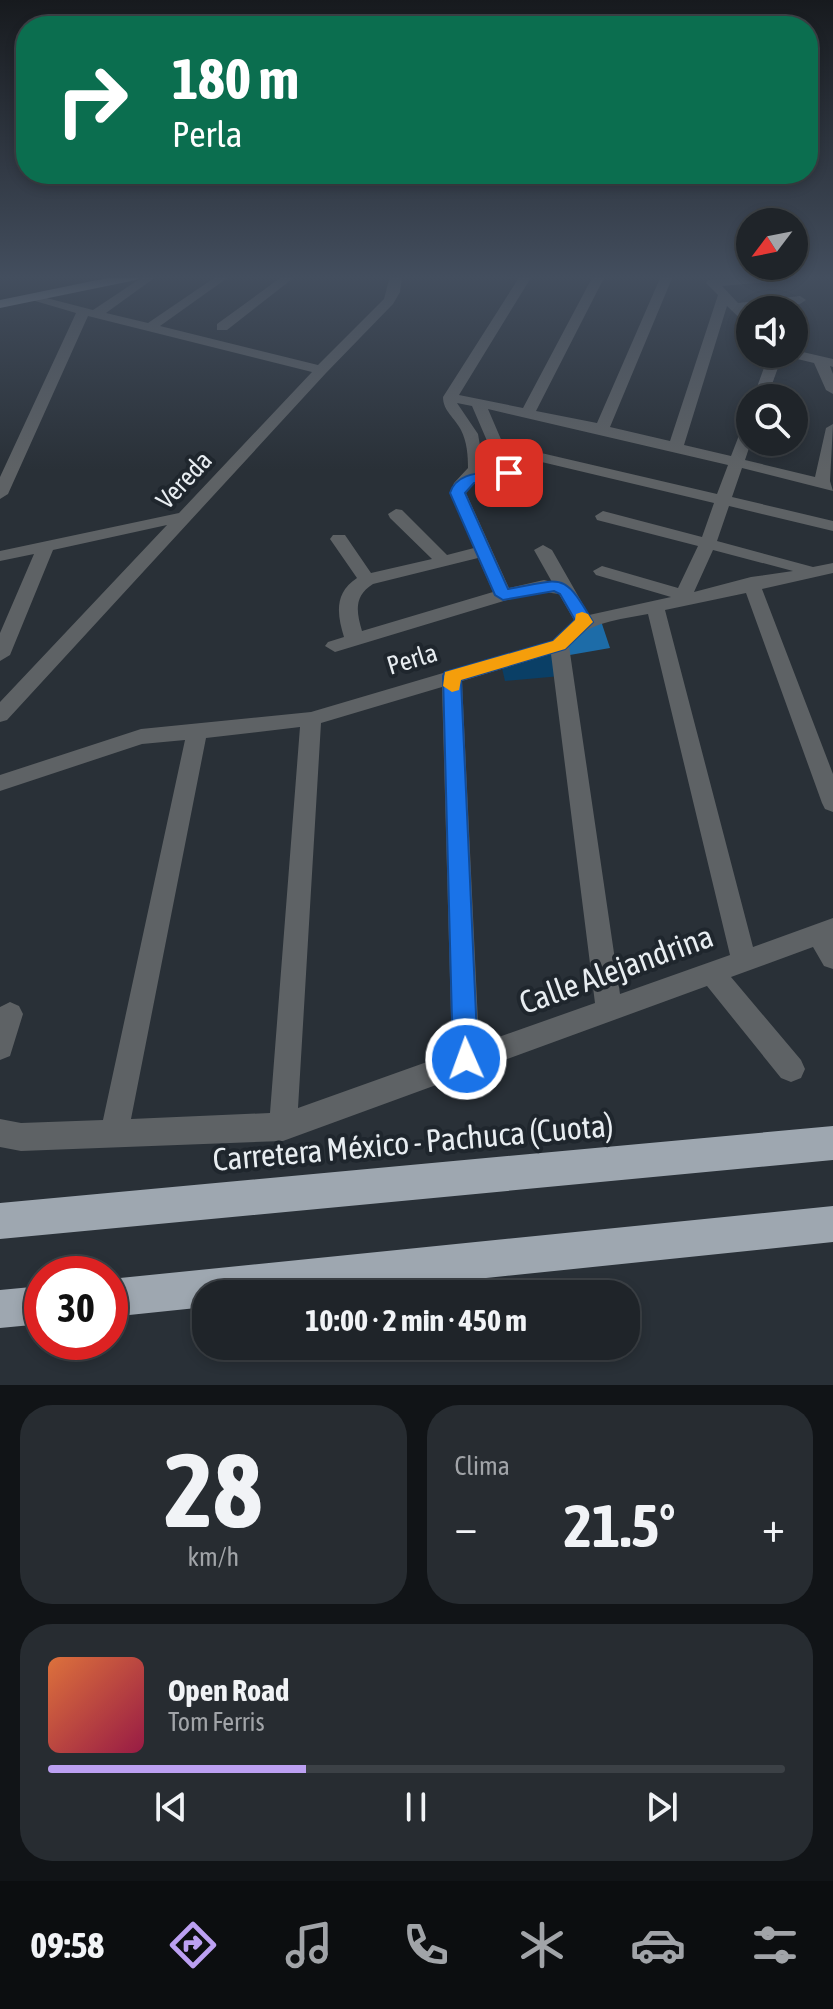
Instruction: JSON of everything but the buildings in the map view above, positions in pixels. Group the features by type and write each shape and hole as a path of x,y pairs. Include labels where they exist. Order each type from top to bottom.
{"highway":[{"name":"Carretera México - Pachuca (Cuota)","path":"0,1221 833,1143"},
{"path":"128,1296 833,1224"},
{"path":"0,1309 24,1307"}],"street":[{"path":"0,494 75,341"},
{"path":"201,341 321,370"},
{"name":"Vereda","path":"0,715 350,341"},
{"path":"485,341 450,397 450,405 467,425 475,442 476,469 470,479 460,486 458,493 503,595"},
{"path":"527,414 565,341"},
{"path":"602,429 640,341"},
{"path":"676,447 710,341"},
{"path":"826,361 833,390"},
{"path":"450,397 602,429 828,484 833,428"},
{"path":"470,479 497,478 509,473 478,404"},
{"path":"498,447 833,526"},
{"path":"602,571 687,596 739,456"},
{"path":"396,514 444,561"},
{"path":"0,556 187,516"},
{"path":"603,516 813,571"},
{"path":"339,539 367,580"},
{"path":"0,655 46,546"},
{"path":"543,550 584,622"},
{"path":"355,640 346,612 348,595 356,586 367,580 483,551"},
{"name":"Perla","path":"0,783 141,737 311,719 559,645 571,630 584,622 687,596 833,568"},
{"path":"751,583 833,803"},
{"path":"335,646 503,595 544,586 566,590"},
{"path":"655,605 744,959"},
{"path":"559,645 609,1007"},
{"path":"452,676 466,1059"},
{"path":"283,1127 311,719"},
{"path":"114,1134 197,732"},
{"path":"826,931 833,958"},
{"name":"Calle Alejandrina","path":"0,1133 21,1137 283,1127 826,931"},
{"path":"711,971 791,1069"},
{"path":"0,1047 10,1014"}],"shaded area":[{"path":"601,621 610,648 564,656 574,631"},
{"path":"557,647 561,676 505,681 501,664"}],"slow traffic":[{"path":"452,686 452,676 559,645 571,630 584,622 582,618"}],"route":[{"path":"466,1059 452,676 559,645 571,630 584,622 566,590 555,586 503,595 458,493 460,486 470,479 497,478 509,473"}]}
